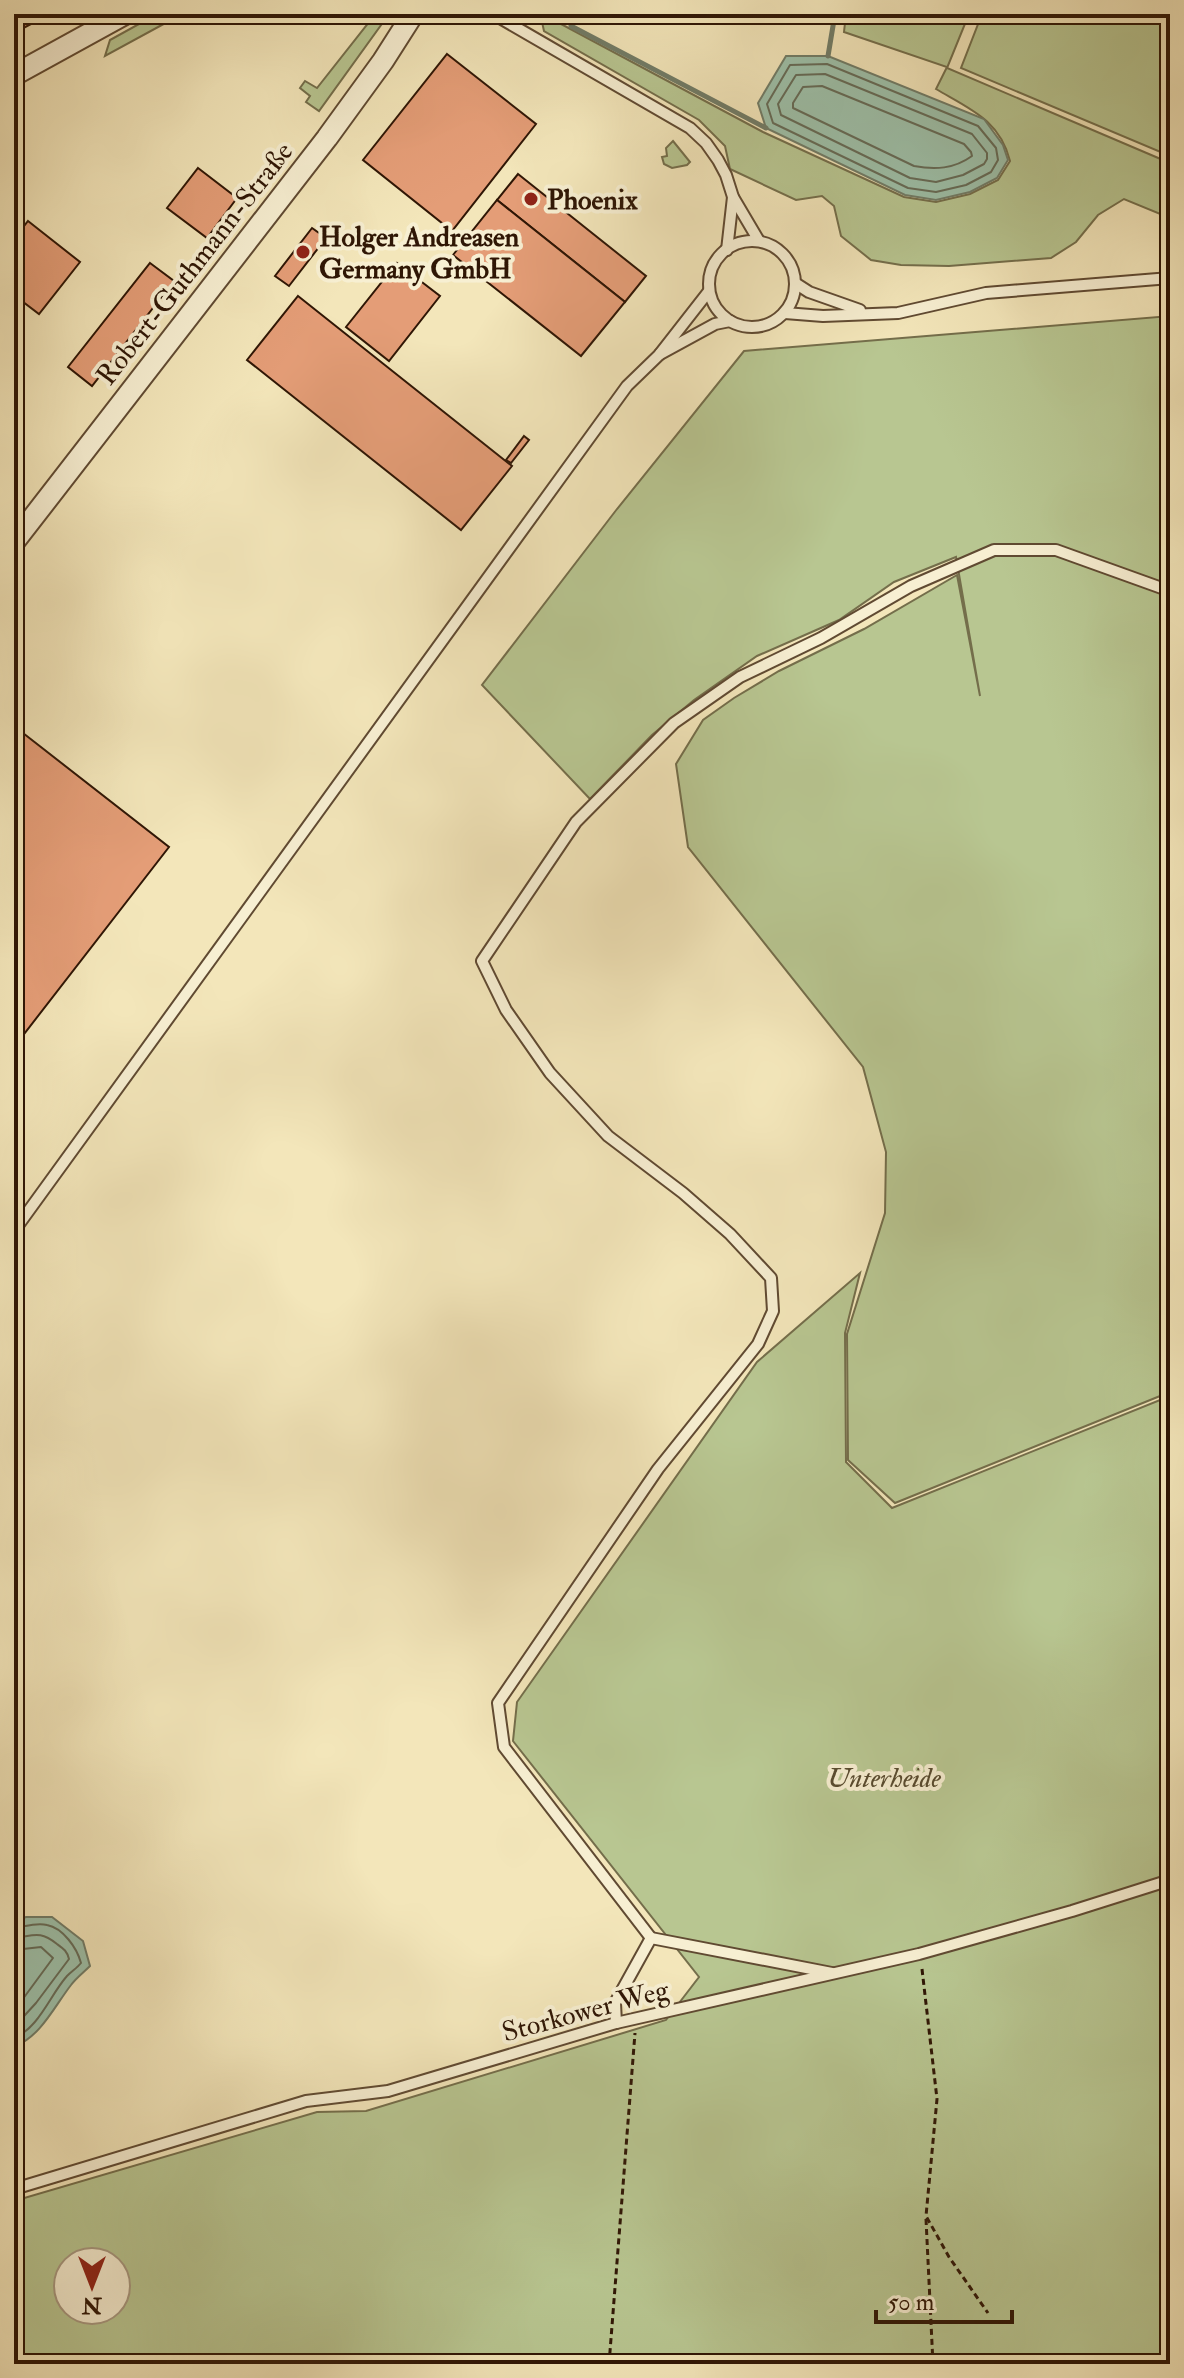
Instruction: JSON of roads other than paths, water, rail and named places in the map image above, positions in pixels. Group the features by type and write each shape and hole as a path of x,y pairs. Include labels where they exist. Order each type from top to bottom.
{"street":[{"path":"14,75 125,14"},
{"name":"Robert-Guthmann-Straße","path":"14,542 327,138 413,14"}],"lane":[{"path":"493,14 690,128 718,160 733,197 759,241"},
{"path":"727,250 733,197"},
{"path":"759,241 784,254 795,283 793,299 785,313 772,322 759,327 744,327 730,321 716,308 709,291 711,269 727,250 744,242 759,241"},
{"path":"785,313 823,316 898,313 986,293 1170,278"},
{"path":"795,283 833,302 870,313"},
{"path":"14,1231 627,386 659,355 709,291"},
{"path":"659,355 715,324 730,321"},
{"path":"837,1974 651,1938 504,1747 498,1703 658,1469 758,1344 773,1311 771,1278 730,1234 598,1126 550,1073 506,1010 482,961 576,822 674,723 740,677 821,638 911,586 994,550 1056,550 1170,591"},
{"name":"Storkower Weg","path":"14,2189 306,2101 388,2091 616,2023 919,1954 1170,1880"},
{"path":"616,2023 615,2003 651,1938"}],"water":[{"path":"786,56 828,56 984,119 1003,145 1008,160 997,178 970,192 936,200 905,195 766,128 758,103"},
{"path":"26,1917 52,1917 83,1941 90,1966 73,1982 32,2036 14,2047 14,1921"}],"waterway":[{"path":"828,56 835,14"},
{"path":"571,26 766,128"}],"place":[{"name":"Phoenix","path":"531,199"},
{"name":"Holger Andreasen Germany GmbH","path":"303,252"}],"park label":[{"name":"Unterheide","path":"884,1777"}]}
